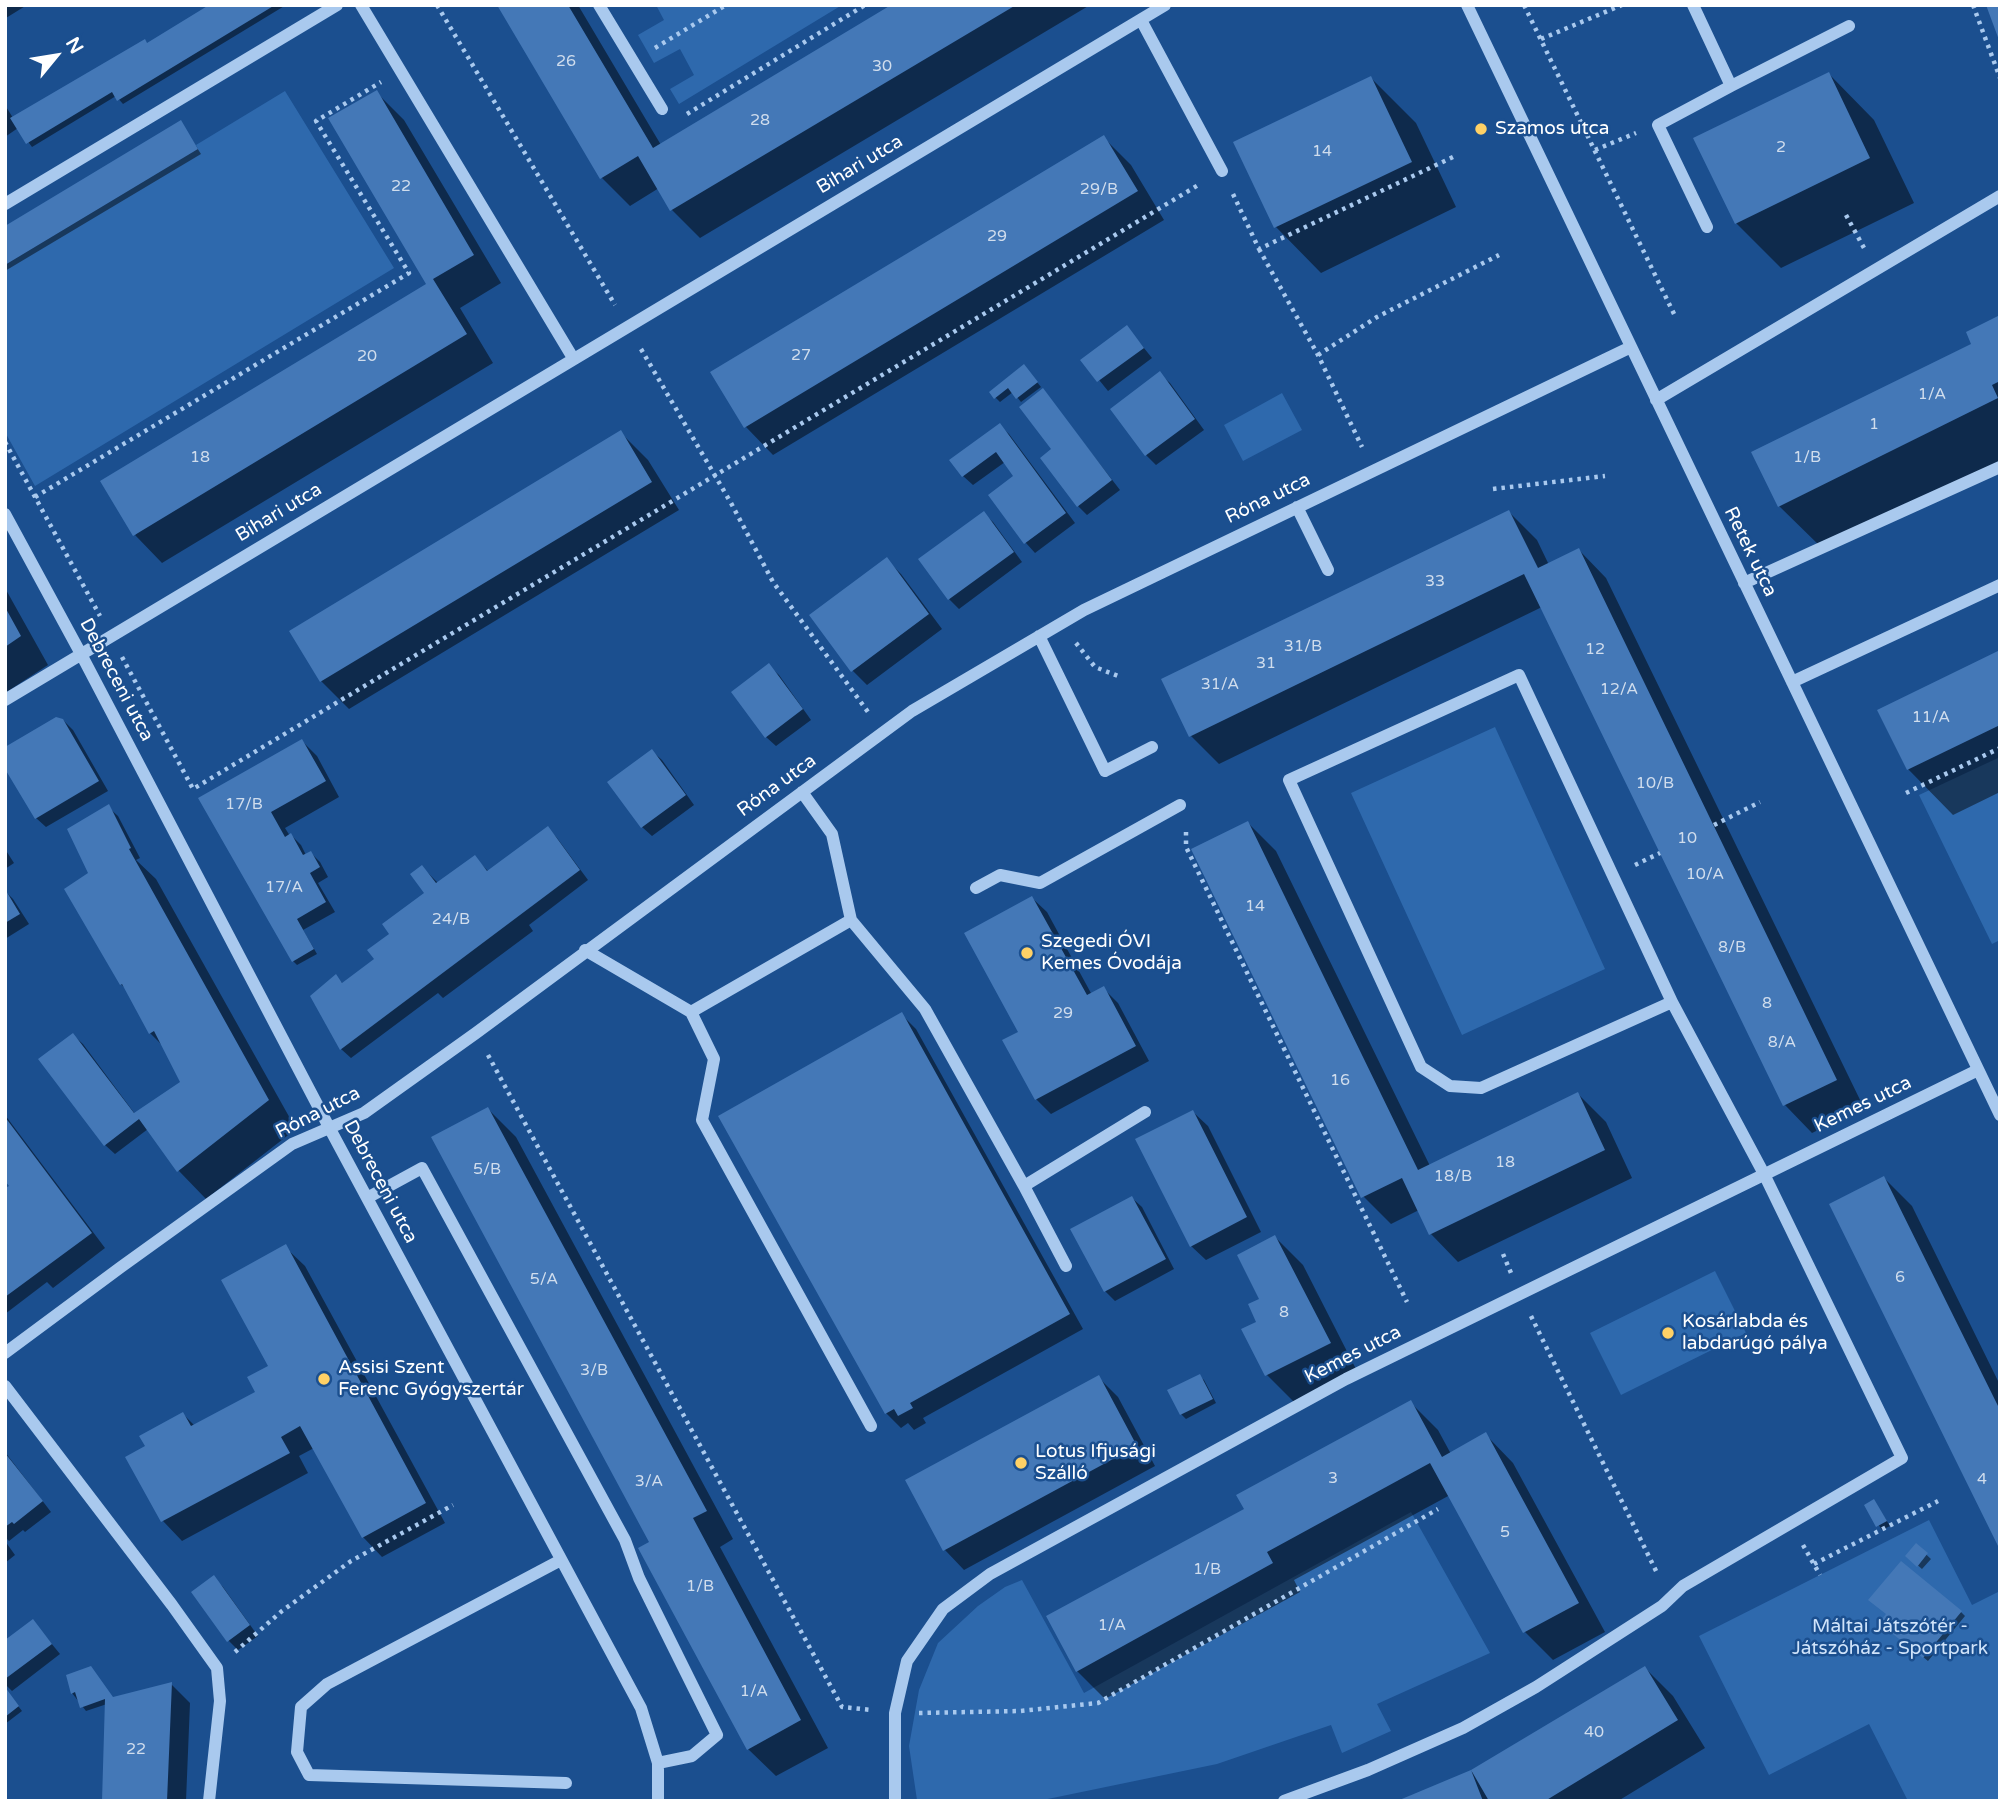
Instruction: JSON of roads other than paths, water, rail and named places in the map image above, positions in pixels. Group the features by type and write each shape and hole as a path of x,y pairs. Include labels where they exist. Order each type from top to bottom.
{"street":[{"path":"5,204 337,5"},
{"path":"361,5 573,358"},
{"path":"599,5 662,109"},
{"name":"Bihari utca","path":"5,700 1166,5"},
{"name":"Retek utca","path":"1467,5 1998,1109"},
{"path":"1693,5 1731,86"},
{"path":"1141,20 1222,171"},
{"path":"1707,227 1658,125 1849,26"},
{"path":"1656,400 2000,196"},
{"name":"Róna utca","path":"5,1353 292,1144 364,1113 912,711 1084,610 1631,347"},
{"path":"1744,583 2000,467"},
{"path":"1297,507 1328,570"},
{"name":"Debreceni utca","path":"5,514 640,1708 658,1763 659,1801"},
{"path":"1792,682 2000,585"},
{"path":"1039,636 1105,771 1152,747"},
{"path":"1284,1801 1368,1770 1463,1728 1536,1687 1666,1603 1683,1586 1902,1458 1764,1174 1672,1002 1519,675 1289,780 1421,1067 1450,1086 1481,1088 1672,1002"},
{"path":"802,792 832,834 851,920 925,1009 1024,1185 1066,1266"},
{"path":"976,888 1000,875 1040,883 1180,805"},
{"path":"691,1012 851,920"},
{"path":"585,950 691,1012 714,1059 702,1120 871,1426"},
{"name":"Kemes utca","path":"895,1801 895,1713 907,1661 943,1609 990,1574 1346,1379 1978,1070"},
{"path":"1024,1185 1145,1112"},
{"path":"367,1198 422,1168 625,1540 639,1578 717,1735 692,1756 658,1763"},
{"path":"5,1386 164,1594 217,1668 220,1701 209,1801"},
{"path":"561,1560 327,1684 300,1707 297,1752 309,1775 566,1783"}],"place":[{"name":"Szamos utca","path":"1481,129"},
{"name":"Szegedi ÓVI Kemes Óvodája","path":"1027,953"},
{"name":"Kosárlabda és labdarúgó pálya","path":"1668,1333"},
{"name":"Assisi Szent Ferenc Gyógyszertár","path":"324,1379"},
{"name":"Lotus Ifjusági Szálló","path":"1021,1463"}],"park label":[{"name":"Máltai Játszótér - Játszóház - Sportpark","path":"1890,1638"}]}
